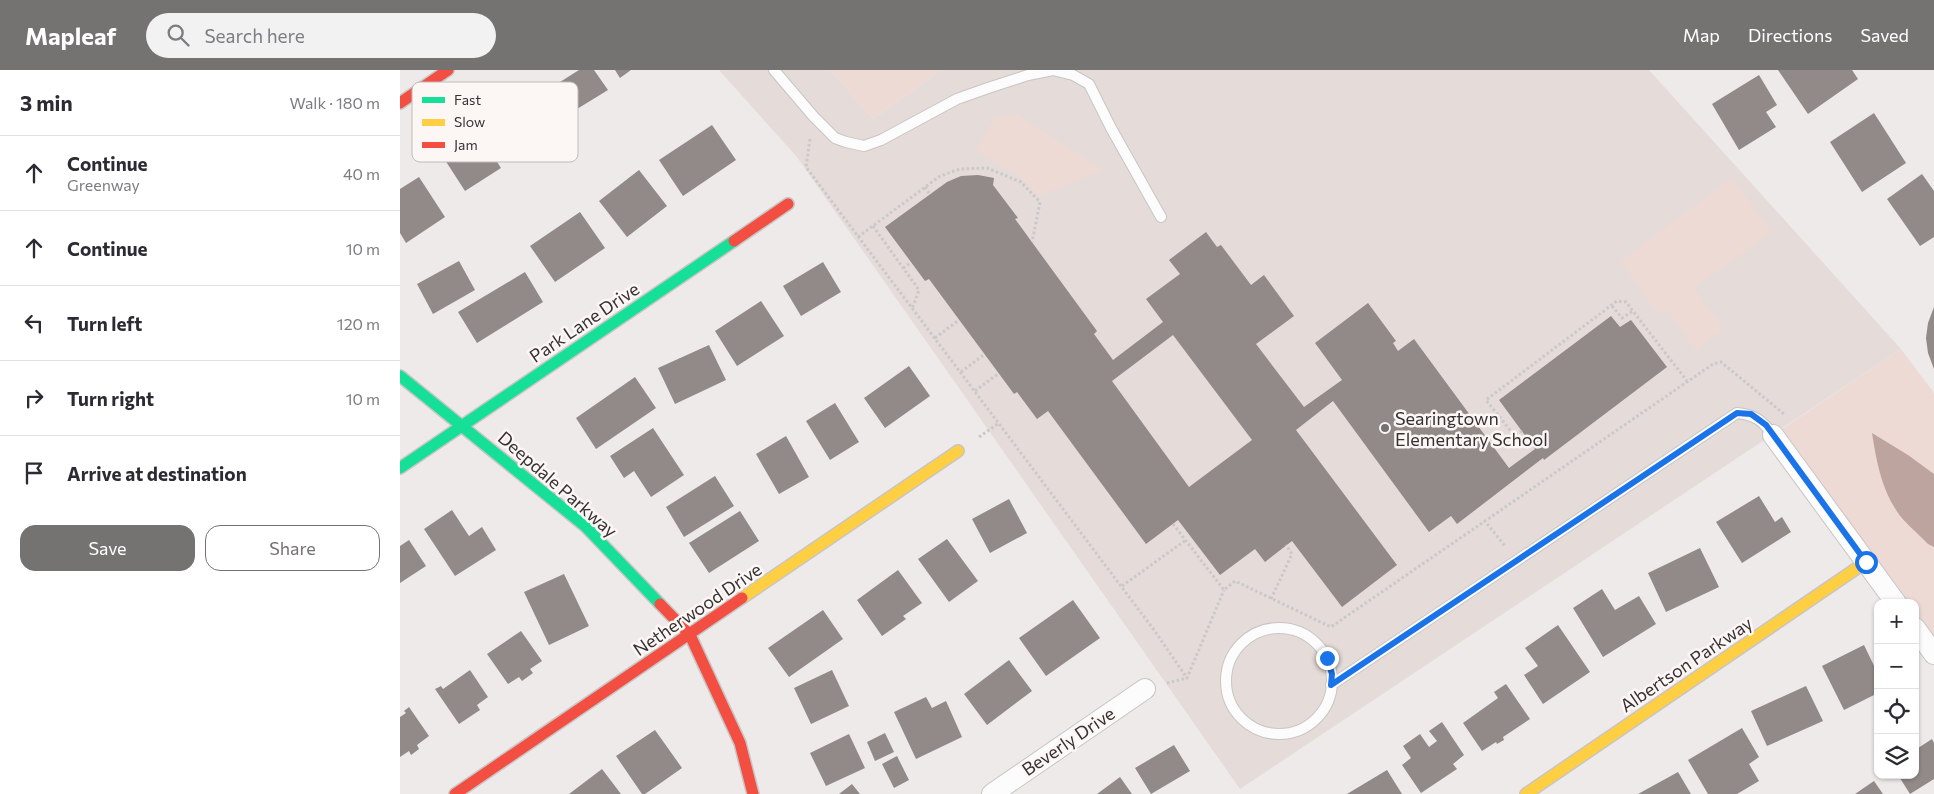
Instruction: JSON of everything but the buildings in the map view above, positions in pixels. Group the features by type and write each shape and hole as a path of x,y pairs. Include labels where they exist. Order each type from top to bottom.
{"street":[{"path":"431,82 448,70"},
{"path":"400,103 412,95"},
{"name":"Park Lane Drive","path":"400,468 788,204"},
{"name":"Deepdale Parkway","path":"400,376 586,526 690,635 740,743 753,794"},
{"path":"1773,435 1893,599"},
{"name":"Netherwood Drive","path":"455,794 958,451"},
{"name":"Albertson Parkway","path":"1526,794 1866,562"},
{"path":"1919,633 1933,651"},
{"name":"Beverly Drive","path":"992,794 1145,689"}],"lane":[{"path":"774,70 814,118 835,138 864,146 881,140 957,99 988,88 1028,75 1053,70 1073,75 1090,84 1161,217"},
{"path":"1331,685 1737,413 1751,414 1766,425 1773,435"},
{"path":"1269,629 1286,629 1303,634 1317,644 1327,658 1332,674 1331,685 1331,692 1325,708 1313,722 1298,731 1281,734 1263,732 1247,724 1235,711 1228,695 1226,678 1230,661 1239,646 1253,635 1269,629"}],"path":[{"path":"814,118 806,167 1122,586 1187,678 1224,590 1235,581 1331,627 1713,364 1721,362 1793,422 1773,435"},
{"path":"858,237 940,176 960,169 987,168 1021,182 1040,202 1032,242"},
{"path":"926,187 929,193"},
{"path":"873,226 919,290 912,308"},
{"path":"903,268 911,263"},
{"path":"1522,431 1514,436 1486,400 1617,302 1626,302 1686,381"},
{"path":"1612,305 1622,318 1633,311"},
{"path":"935,338 960,320"},
{"path":"961,372 985,354"},
{"path":"975,392 999,374"},
{"path":"1484,520 1516,560"},
{"path":"1173,524 1224,590"},
{"path":"1122,586 1186,540"},
{"path":"1272,599 1292,554 1286,545"}],"shaded area":[{"name":"Searingtown Elementary School","path":"719,70 831,70 873,119 941,70 1649,70 1901,349 1240,789 797,157"},
{"path":"831,70 941,70 873,119"},
{"path":"1016,114 1103,170 1039,196 1016,174 976,151 995,117"},
{"path":"1732,178 1772,232 1694,288 1724,329 1696,350 1666,309 1658,314 1620,261"},
{"path":"1901,349 1934,393 1934,648 1919,632 1919,599 1893,599 1773,435"},
{"path":"1872,433 1908,455 1934,474 1934,547 1928,544 1899,515 1886,492 1875,453"}],"traffic: fast":[{"path":"400,468 734,241"},
{"path":"400,376 585,526 660,604"}],"traffic: slow":[{"path":"742,598 958,451"},
{"path":"1526,794 1866,562"}],"traffic: jam":[{"path":"431,82 448,70"},
{"path":"400,103 412,95"},
{"path":"734,241 788,204"},
{"path":"455,794 742,598"},
{"path":"660,604 690,635 740,743 753,794"}],"place":[{"name":"Searingtown Elementary School","path":"1385,428"}],"route":[{"path":"1327,658 1332,674 1331,685 1737,413 1751,414 1766,425 1866,562"}]}
